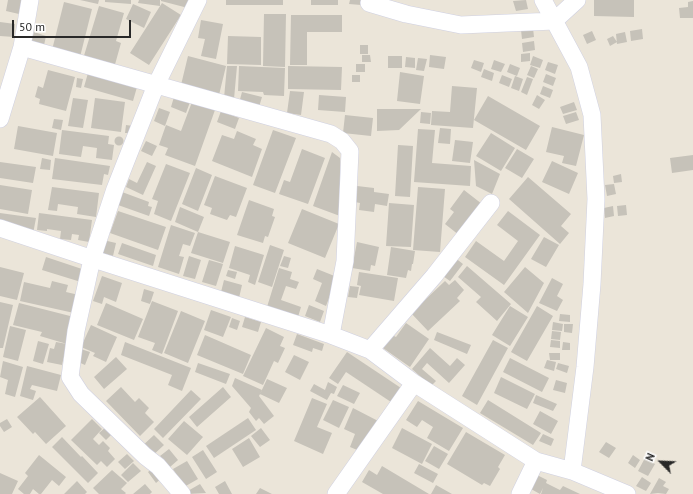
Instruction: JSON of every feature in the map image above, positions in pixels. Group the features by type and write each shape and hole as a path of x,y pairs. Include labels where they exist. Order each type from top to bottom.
{"street":[{"path":"0,119 22,47 30,0"},
{"path":"182,494 158,466 145,456 81,394 70,377 76,331 92,259 115,189 156,85 198,0"},
{"path":"543,0 579,67 592,116 596,199 592,284 585,367 572,471"},
{"path":"369,3 406,14 461,25 554,21 577,0"},
{"path":"22,47 331,134 342,141 350,151 345,261 331,335"},
{"path":"370,350 434,276 491,203"},
{"path":"0,228 331,335 370,350 414,383 536,461 572,471 626,494"},
{"path":"336,494 414,383"},
{"path":"520,494 536,461"}],"building":[{"path":"8,0 22,0 19,14 6,11"},
{"path":"80,0 99,0 98,4"},
{"path":"105,0 131,0 131,4 105,2"},
{"path":"139,0 160,0 160,6 138,3"},
{"path":"161,0 191,0 188,8"},
{"path":"226,0 283,0 283,5 226,5"},
{"path":"311,0 338,0 338,5 311,5"},
{"path":"350,0 362,0 361,5 349,4"},
{"path":"526,0 528,9 516,11 513,1"},
{"path":"594,0 634,0 634,17 594,16"},
{"path":"693,1 693,18 680,18 679,8 688,7 688,2"},
{"path":"64,2 92,9 80,57 52,50"},
{"path":"162,3 181,15 149,65 130,53"},
{"path":"133,4 151,12 144,28 126,19"},
{"path":"99,6 124,13 116,41 121,43 114,68 83,59"},
{"path":"264,14 286,14 285,67 263,66"},
{"path":"291,15 342,15 342,32 307,32 307,65 290,65"},
{"path":"201,20 223,24 216,59 201,56 205,39 198,38"},
{"path":"0,22 15,24 14,37 0,36"},
{"path":"533,28 534,37 522,39 521,30"},
{"path":"642,29 643,39 631,41 630,31"},
{"path":"592,31 596,40 587,44 583,35"},
{"path":"34,32 46,36 43,50 30,47"},
{"path":"625,32 627,42 617,44 616,34"},
{"path":"228,36 261,37 261,65 227,64"},
{"path":"613,36 617,42 610,46 607,39"},
{"path":"534,41 535,50 523,52 522,43"},
{"path":"360,45 368,45 368,54 360,54"},
{"path":"530,53 530,61 521,62 521,54"},
{"path":"362,55 370,55 371,62 362,62"},
{"path":"430,55 446,57 444,69 429,67"},
{"path":"188,56 226,66 219,95 181,85"},
{"path":"388,56 402,56 402,68 388,68"},
{"path":"533,56 543,60 540,68 530,65"},
{"path":"406,57 415,58 415,68 405,67"},
{"path":"418,58 427,59 424,71 416,70"},
{"path":"474,60 484,63 481,72 471,68"},
{"path":"494,60 505,64 501,72 491,69"},
{"path":"548,62 558,65 555,74 545,70"},
{"path":"356,64 365,64 365,72 356,72"},
{"path":"510,64 520,68 517,76 507,72"},
{"path":"227,66 237,66 234,99 224,98"},
{"path":"239,66 285,68 284,96 264,95 263,92 238,91"},
{"path":"288,66 342,67 341,90 288,89"},
{"path":"531,66 538,69 534,78 527,75"},
{"path":"484,69 494,73 492,81 481,77"},
{"path":"48,70 75,77 66,111 39,104 40,99 35,97 38,86 43,88"},
{"path":"400,72 424,76 420,104 397,101"},
{"path":"88,73 137,87 133,101 84,87"},
{"path":"546,74 556,78 553,86 543,82"},
{"path":"352,75 360,75 360,82 352,82"},
{"path":"502,75 512,79 509,87 499,83"},
{"path":"515,76 523,79 519,91 511,88"},
{"path":"527,77 533,79 527,95 521,92"},
{"path":"77,78 83,79 81,88 76,87"},
{"path":"452,86 477,88 473,128 431,125 432,111 450,112"},
{"path":"543,86 553,90 550,98 540,94"},
{"path":"290,91 304,92 301,115 287,113"},
{"path":"242,92 262,97 259,107 239,103"},
{"path":"319,95 346,97 345,112 318,110"},
{"path":"537,95 545,100 539,109 532,105"},
{"path":"488,96 540,126 526,150 474,120"},
{"path":"174,97 190,102 186,113 171,107"},
{"path":"73,98 88,100 83,128 68,126"},
{"path":"95,98 125,102 121,132 91,128"},
{"path":"192,102 215,110 195,166 165,155 168,148 159,145 166,125 181,131"},
{"path":"574,102 577,110 563,114 560,107"},
{"path":"159,108 170,112 165,126 154,121"},
{"path":"377,109 421,109 399,130 377,131"},
{"path":"221,111 239,118 235,129 217,122"},
{"path":"421,112 431,113 430,124 420,123"},
{"path":"576,112 579,120 566,124 563,116"},
{"path":"345,115 373,118 371,136 343,133"},
{"path":"54,119 63,120 61,130 52,128"},
{"path":"126,125 133,126 132,133 125,133"},
{"path":"18,126 57,133 53,156 14,149"},
{"path":"552,127 584,135 576,166 562,163 564,156 546,152"},
{"path":"440,128 451,129 450,144 438,143"},
{"path":"418,129 435,130 432,163 471,166 470,186 414,182"},
{"path":"62,130 109,136 108,144 114,145 112,160 96,158 97,148 83,146 81,157 59,154"},
{"path":"273,130 296,138 275,193 253,185"},
{"path":"237,131 256,139 253,145 262,149 252,177 212,161 222,135 234,139"},
{"path":"491,133 515,148 501,171 476,156"},
{"path":"119,136 124,141 119,146 114,141"},
{"path":"455,140 473,142 470,163 452,161"},
{"path":"146,141 157,146 152,156 141,151"},
{"path":"398,145 413,146 410,197 395,196"},
{"path":"302,149 325,158 308,204 279,194 284,180 290,182"},
{"path":"517,149 534,159 522,178 505,168"},
{"path":"332,152 340,158 340,216 313,206"},
{"path":"693,155 693,170 672,173 670,158"},
{"path":"42,158 51,160 50,170 40,169"},
{"path":"55,158 110,166 108,175 104,174 102,185 52,179"},
{"path":"474,160 500,174 492,194 476,186"},
{"path":"552,161 578,173 569,194 542,182"},
{"path":"0,162 36,167 33,183 0,178"},
{"path":"147,162 156,166 143,195 126,187 129,179 137,183"},
{"path":"166,164 190,173 171,221 154,214 158,201 152,199"},
{"path":"196,168 212,175 198,211 182,204"},
{"path":"621,174 622,182 614,183 613,176"},
{"path":"215,176 247,188 236,217 230,215 227,220 210,214 212,208 204,205"},
{"path":"528,177 571,214 561,226 569,233 560,244 509,199"},
{"path":"614,184 616,194 607,196 605,185"},
{"path":"0,185 32,190 28,214 0,209"},
{"path":"357,186 374,188 374,192 389,194 387,206 375,204 374,212 359,210 360,203 355,202"},
{"path":"52,187 99,193 96,217 77,214 78,207 58,204 57,211 48,210"},
{"path":"418,187 445,189 440,252 413,250"},
{"path":"464,190 482,204 459,235 445,224 454,212 450,209"},
{"path":"122,192 149,202 148,206 152,207 149,216 118,205"},
{"path":"249,200 274,209 272,216 275,217 268,237 265,236 263,243 237,235"},
{"path":"389,203 414,205 411,247 386,246"},
{"path":"626,205 627,215 618,216 617,206"},
{"path":"613,206 614,216 605,218 604,208"},
{"path":"180,207 204,217 198,232 175,222"},
{"path":"302,209 339,224 325,258 288,243"},
{"path":"118,211 166,227 158,250 110,233"},
{"path":"508,211 540,235 504,285 465,257 476,241 504,261 518,241 497,225"},
{"path":"0,213 36,218 33,234 0,222"},
{"path":"39,213 92,220 89,242 78,240 79,235 72,234 71,240 60,239 61,231 47,229 47,231 37,230"},
{"path":"171,225 195,233 190,246 183,244 179,256 184,257 179,274 158,267"},
{"path":"198,232 230,242 223,263 191,253"},
{"path":"544,237 559,245 546,267 531,259"},
{"path":"103,240 116,243 113,256 100,253"},
{"path":"357,242 379,247 375,266 371,265 370,271 352,268"},
{"path":"122,243 156,255 153,266 118,254"},
{"path":"270,245 284,250 272,287 258,282"},
{"path":"235,246 264,255 255,285 248,282 250,275 229,268"},
{"path":"391,247 415,251 411,271 408,270 406,278 387,275"},
{"path":"189,256 201,260 195,279 183,276"},
{"path":"284,256 291,258 288,268 280,266"},
{"path":"46,257 85,270 81,282 42,270"},
{"path":"454,257 463,264 450,281 440,274"},
{"path":"209,260 223,264 216,286 202,282"},
{"path":"467,266 511,304 497,321 476,302 481,297 458,277"},
{"path":"0,267 24,273 17,300 0,296"},
{"path":"525,267 544,283 528,313 504,292"},
{"path":"279,268 292,272 290,279 299,282 296,289 286,286 281,300 301,307 298,317 267,307"},
{"path":"317,269 337,277 326,306 315,301 322,283 313,279"},
{"path":"228,270 237,272 235,279 226,276"},
{"path":"359,272 398,278 394,301 359,295 361,286 357,285"},
{"path":"102,276 122,283 116,302 104,297 102,304 93,301"},
{"path":"552,278 563,284 557,296 563,300 557,311 539,303"},
{"path":"224,280 242,285 239,298 221,292"},
{"path":"455,280 464,290 457,298 460,301 428,331 411,313 445,281 449,285"},
{"path":"52,281 68,285 66,292 79,295 74,313 20,301 24,282 50,288"},
{"path":"350,286 359,287 357,298 348,297"},
{"path":"144,289 154,292 150,304 141,301"},
{"path":"152,301 178,311 162,354 152,350 155,343 138,337"},
{"path":"0,302 13,305 3,348 0,348"},
{"path":"19,303 74,317 67,344 40,336 42,332 13,325"},
{"path":"106,303 143,319 134,340 97,325"},
{"path":"309,305 324,311 320,322 305,316"},
{"path":"510,306 528,317 510,346 492,335"},
{"path":"537,306 553,316 527,361 511,352"},
{"path":"211,310 231,317 223,337 204,330"},
{"path":"181,311 205,321 188,363 164,353"},
{"path":"560,314 570,315 570,322 559,321"},
{"path":"245,317 261,322 258,332 242,327"},
{"path":"232,318 240,321 237,330 229,327"},
{"path":"553,322 563,324 562,331 552,330"},
{"path":"406,323 429,339 410,367 383,348 392,335 396,337"},
{"path":"564,324 573,324 572,333 564,332"},
{"path":"91,325 117,337 106,362 93,356 95,353 81,347"},
{"path":"10,326 26,330 18,361 3,357"},
{"path":"266,328 284,337 280,346 285,348 278,363 274,361 263,385 243,376"},
{"path":"552,331 561,332 560,340 551,339"},
{"path":"437,332 471,345 467,354 434,340"},
{"path":"297,334 324,344 322,351 313,348 312,352 293,345"},
{"path":"205,335 251,355 243,374 197,355"},
{"path":"493,340 508,348 477,405 462,396"},
{"path":"551,340 560,341 560,348 550,347"},
{"path":"38,341 49,344 43,364 33,361"},
{"path":"56,342 67,344 62,365 47,362 50,348 54,349"},
{"path":"125,342 191,368 182,391 168,385 172,375 121,355"},
{"path":"563,342 570,343 570,350 562,350"},
{"path":"430,348 450,366 457,358 465,365 449,383 427,363 422,369 436,381 431,386 412,369"},
{"path":"81,349 90,352 85,365 76,361"},
{"path":"347,352 404,390 394,404 346,372 338,384 329,378"},
{"path":"549,353 560,353 560,360 550,360"},
{"path":"294,355 309,362 300,380 285,372"},
{"path":"116,357 127,369 104,389 94,377"},
{"path":"510,358 549,378 542,392 503,372"},
{"path":"547,360 556,362 554,371 544,368"},
{"path":"3,361 23,367 15,397 5,394 8,380 0,377"},
{"path":"198,363 230,374 226,384 195,372"},
{"path":"558,363 569,366 567,373 556,369"},
{"path":"27,366 61,375 57,391 32,385 30,389 36,391 33,400 20,396"},
{"path":"501,377 535,394 527,409 494,393"},
{"path":"235,378 262,390 259,396 274,416 264,424 259,418 256,421 249,412 251,408 232,386"},
{"path":"267,379 287,388 279,403 260,394"},
{"path":"556,380 567,383 565,393 553,390"},
{"path":"328,382 337,387 334,394 331,393 327,400 310,391 314,384 325,390"},
{"path":"343,385 360,393 354,404 337,396"},
{"path":"121,387 135,402 139,398 149,408 145,413 154,422 140,436 106,401"},
{"path":"223,387 231,397 197,427 189,417"},
{"path":"191,390 201,399 163,438 154,429"},
{"path":"536,395 557,404 553,411 533,403"},
{"path":"40,397 66,426 46,444 35,432 33,434 17,417"},
{"path":"312,398 327,404 317,427 332,433 323,454 294,441"},
{"path":"333,400 349,407 339,428 323,420"},
{"path":"488,400 541,433 533,445 480,413"},
{"path":"418,401 463,428 449,451 427,438 433,427 422,420 417,427 406,420"},
{"path":"353,408 382,423 362,452 350,447 355,434 344,429"},
{"path":"540,411 558,421 551,434 533,424"},
{"path":"248,418 256,430 214,458 206,446"},
{"path":"7,419 12,427 4,432 0,426 0,423"},
{"path":"92,419 102,429 93,439 99,445 103,441 110,448 108,451 115,459 107,467 101,461 97,465 71,440"},
{"path":"184,421 203,437 187,455 168,439"},
{"path":"107,426 113,433 106,440 99,433"},
{"path":"261,428 270,440 260,447 251,436"},
{"path":"402,428 432,444 422,464 392,448"},
{"path":"466,432 505,455 498,467 500,469 490,486 484,483 482,485 447,464"},
{"path":"543,434 554,439 551,446 539,441"},
{"path":"154,435 164,445 150,458 140,448"},
{"path":"62,437 98,473 88,483 52,447"},
{"path":"249,438 260,457 243,467 232,449"},
{"path":"606,442 616,448 609,458 599,452"},
{"path":"434,446 448,454 439,469 425,461"},
{"path":"169,449 178,460 170,467 160,456"},
{"path":"203,450 217,472 206,479 192,457"},
{"path":"127,454 134,461 125,469 118,462"},
{"path":"39,455 66,477 59,486 52,480 41,494 33,489 30,494 24,494 18,489 28,476 25,473"},
{"path":"633,455 640,460 635,468 628,463"},
{"path":"645,458 655,464 648,476 638,471"},
{"path":"187,461 198,479 184,487 173,469"},
{"path":"133,463 141,471 128,482 121,475"},
{"path":"419,464 438,474 433,483 414,473"},
{"path":"155,466 163,477 156,483 148,472"},
{"path":"382,466 429,494 383,494 362,482 369,470 377,475"},
{"path":"112,470 127,483 121,489 126,493 99,494 93,488"},
{"path":"0,473 18,481 12,494 0,494"},
{"path":"537,475 547,480 546,483 560,490 563,486 580,494 541,494 543,488 540,494 531,489"},
{"path":"642,477 651,483 646,491 636,486"},
{"path":"659,478 666,482 663,486 669,489 666,494 650,494"},
{"path":"77,481 87,492 85,494 64,494"},
{"path":"225,481 232,494 219,494 215,487"},
{"path":"145,484 152,492 150,494 133,494"},
{"path":"200,484 206,493 187,494 186,492"},
{"path":"436,485 452,494 431,494"},
{"path":"260,488 272,494 256,494"}]}
